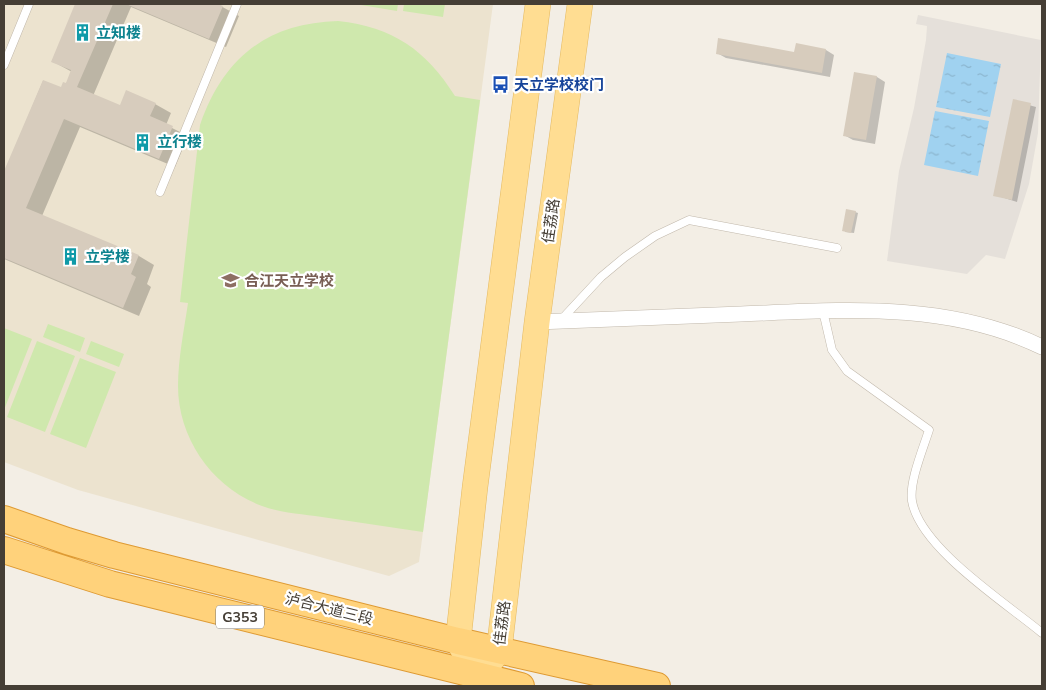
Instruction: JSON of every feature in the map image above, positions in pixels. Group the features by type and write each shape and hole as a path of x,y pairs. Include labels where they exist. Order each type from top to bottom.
{"highway":[{"name":"泸合大道三段","path":"4,519 67,541 328,609 630,683 657,686"},
{"name":"泸合大道三段","path":"4,550 110,584 478,677 521,686"},
{"path":"321,637 328,609"}],"main road":[{"path":"478,677 458,641 475,487 538,4"},
{"name":"佳荔路","path":"478,677 499,651 516,492 548,321 580,4"},
{"path":"475,487 516,492"}],"street":[{"path":"548,321 865,309 913,311 989,326 1042,347"}],"lane":[{"path":"4,65 29,4"},
{"path":"160,192 237,4"},
{"path":"548,321 625,257 655,236 689,220 837,248"},
{"path":"824,311 832,350 847,371 929,430 915,476 912,500 923,528 953,562 1042,633"}],"shaded area":[{"name":"合江天立学校","path":"4,4 493,4 419,562 389,576 78,490 4,462"},
{"path":"918,15 1041,40 1038,133 1029,184 1005,259 986,255 967,274 887,261 899,171 914,108 926,40 927,26 916,24"}],"green space":[{"path":"355,4 398,4 397,11"},
{"path":"404,4 445,4 443,17 403,11"},
{"path":"338,21 358,24 392,35 420,54 444,80 455,96 480,100 423,532 284,512 262,506 244,498 214,474 202,459 184,425 180,406 178,386 179,365 188,303 180,302 200,125 221,81 235,63 251,49 269,37 290,29 313,23"},
{"path":"48,324 85,338 80,352 43,337"},
{"path":"4,328 32,339 4,410"},
{"path":"37,341 75,356 45,432 7,417"},
{"path":"91,341 124,354 119,367 86,354"},
{"path":"80,358 116,372 86,448 50,434"}],"water":[{"path":"947,53 1001,64 990,117 936,107"},
{"path":"935,111 989,121 978,176 924,165"}],"building":[{"path":"75,4 113,4 77,87 120,105 126,90 156,103 150,116 173,126 159,159 64,119 26,208 139,255 131,274 136,277 123,308 4,258 4,171 43,80 61,87 63,82 66,83 71,70 51,62"},
{"name":"立知楼","path":"126,4 218,4 223,6 209,39"},
{"path":"718,38 794,52 796,43 826,49 822,73 716,54"},
{"path":"854,72 877,76 866,140 843,136"},
{"path":"1013,99 1031,103 1012,200 993,196"},
{"path":"846,209 856,211 851,233 842,231"}],"place":[{"name":"立知楼","path":"82,33"},
{"name":"天立学校校门","path":"500,85"},
{"name":"立行楼","path":"143,142"},
{"name":"立学楼","path":"71,257"},
{"name":"合江天立学校","path":"230,281"}]}
